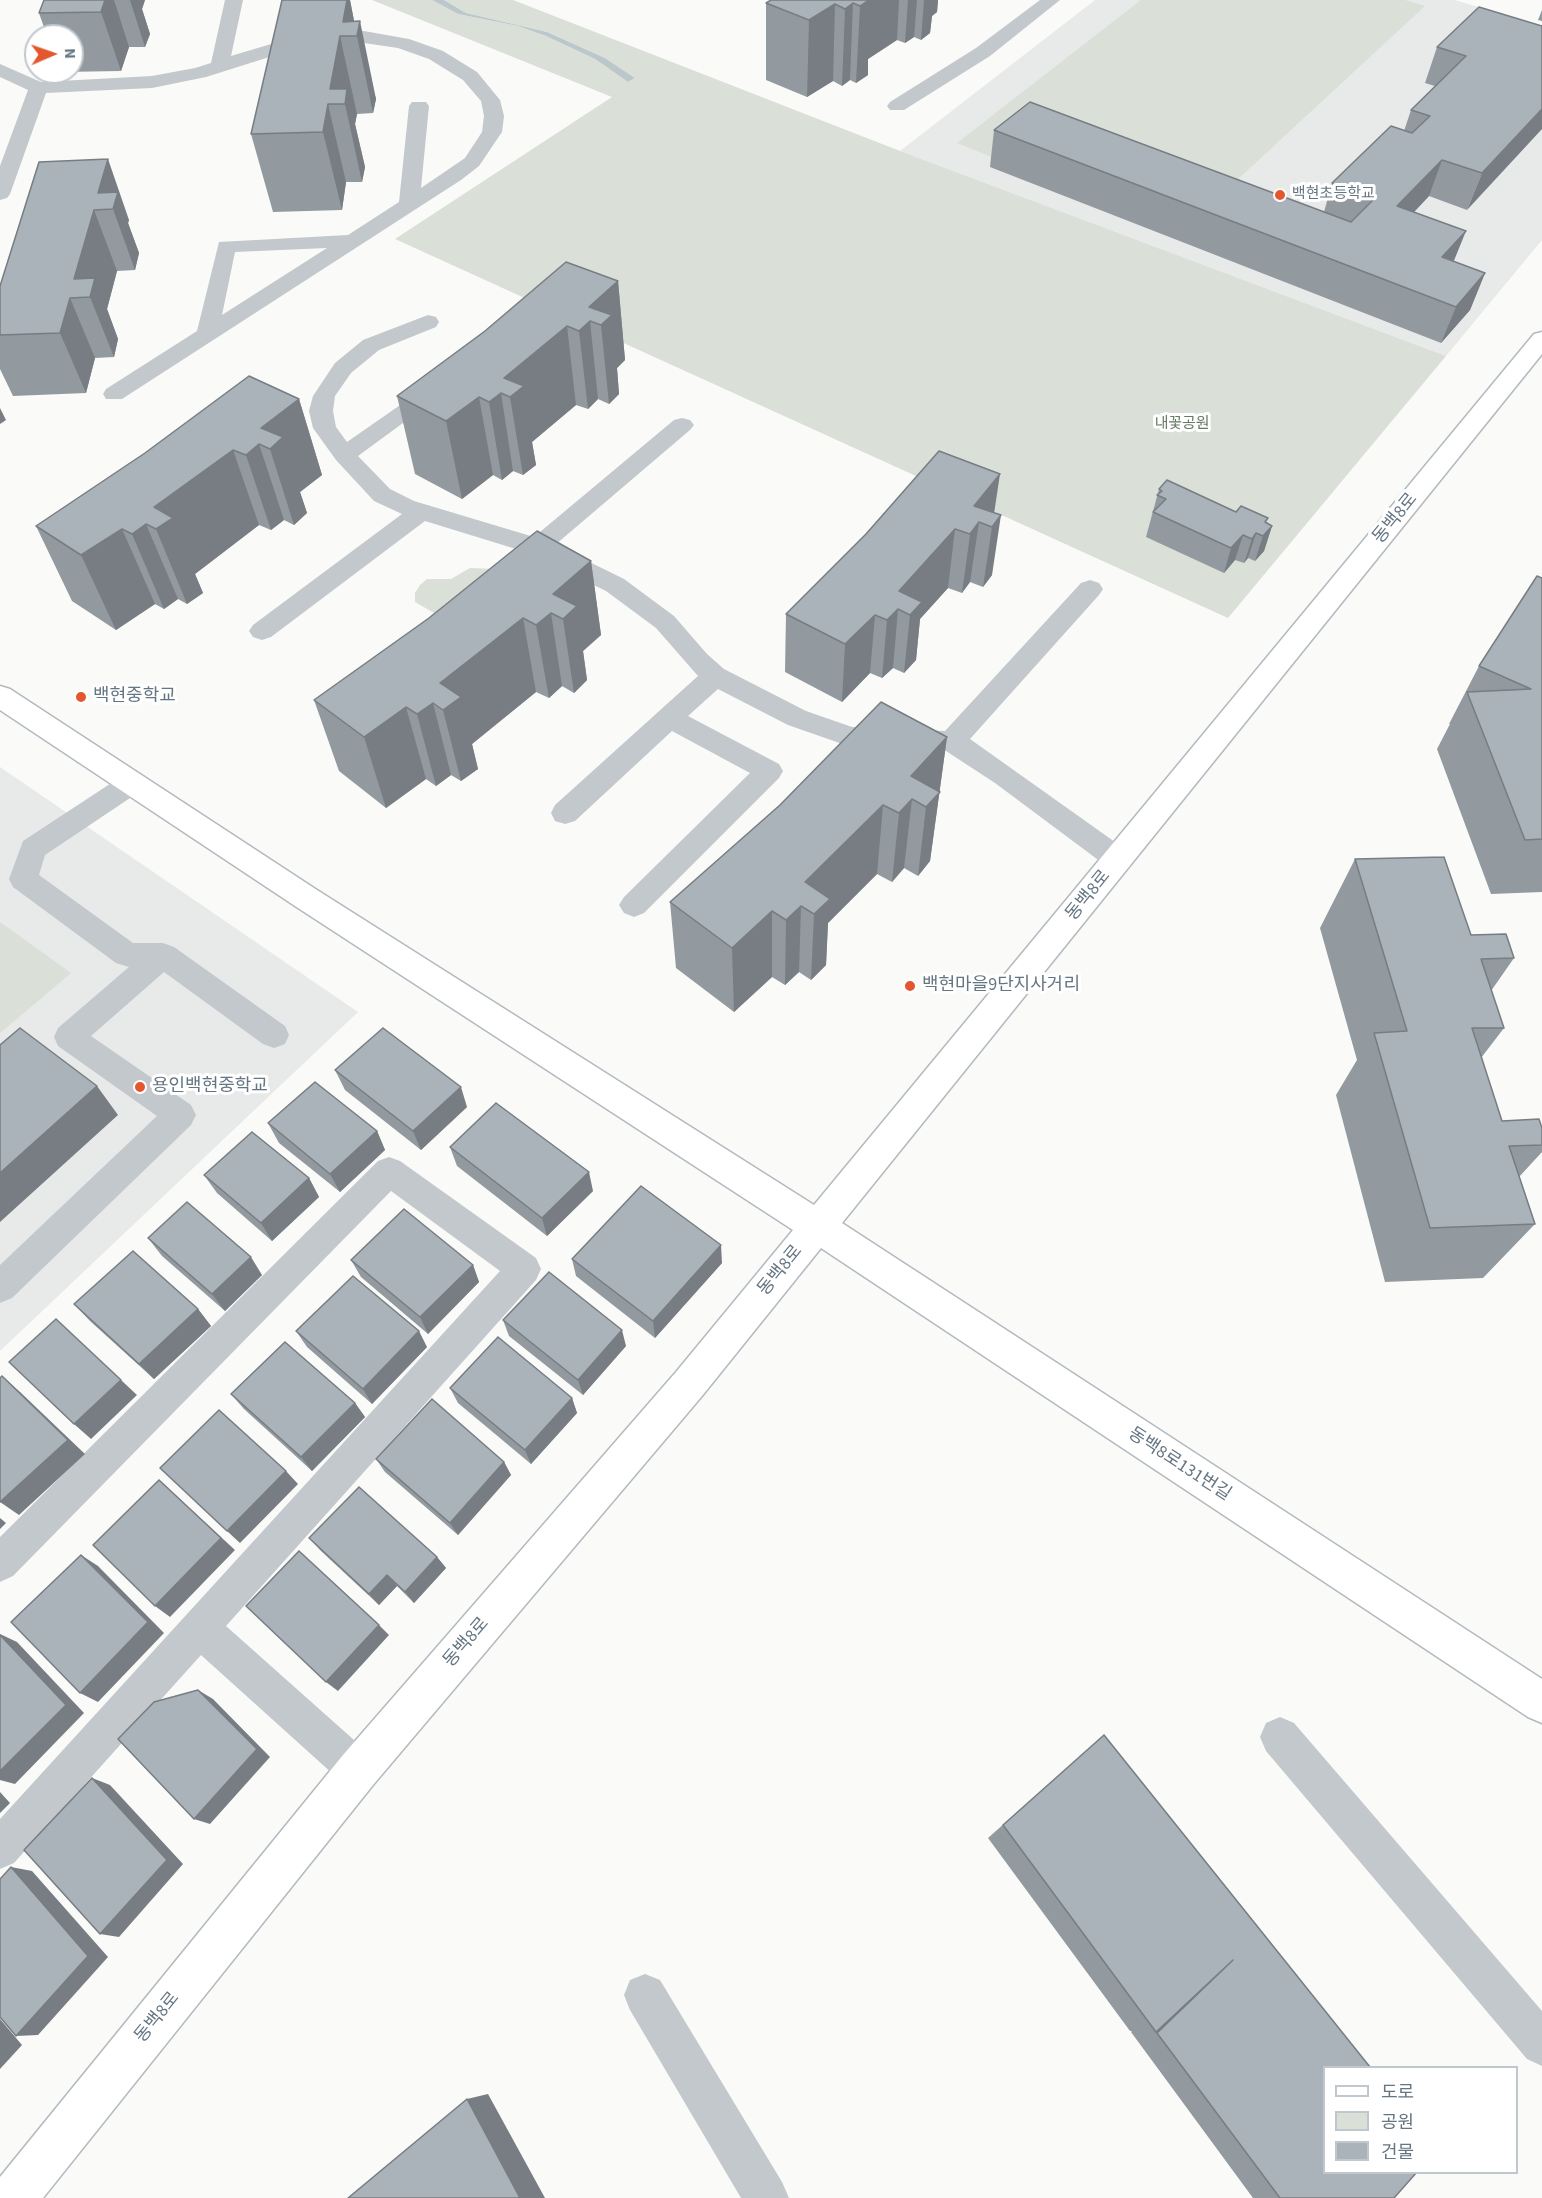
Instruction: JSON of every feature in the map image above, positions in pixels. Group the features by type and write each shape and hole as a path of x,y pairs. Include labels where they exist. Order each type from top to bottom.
{"street":[{"name":"동백8로","path":"13,2198 358,1770 689,1384 1542,339"},
{"name":"동백8로131번길","path":"0,696 306,898 817,1226 1542,1703"}],"lane":[{"path":"219,67 234,0"},
{"path":"897,106 983,52 1050,0"},
{"path":"0,70 38,88 152,82 176,79 219,67 276,47 342,37 402,43 422,48 455,65 470,76 490,100 494,116 492,132 485,146 472,162 409,205 114,394"},
{"path":"0,194 38,88"},
{"path":"409,205 419,106"},
{"path":"207,334 226,246 353,241"},
{"path":"428,322 371,345 357,355 332,381 324,396 321,411 325,428 344,454 382,495 405,507 538,547 615,585 665,622 698,661 715,676 797,718 851,737 952,741 1005,776 1119,860"},
{"path":"344,454 454,378"},
{"path":"538,547 682,425"},
{"path":"262,631 422,512"},
{"path":"952,741 1090,589"},
{"path":"565,813 715,676"},
{"path":"634,905 769,771 669,718"},
{"path":"132,783 33,849 23,879 127,955 163,955 274,1035"},
{"path":"0,1287 180,1115 69,1037 163,955"},
{"path":"0,1563 389,1170 524,1269 0,1849"},
{"path":"200,1628 358,1770"},
{"path":"1280,1737 1542,2044"},
{"path":"645,1995 766,2198"}],"shaded area":[{"path":"432,0 444,0 466,13 547,32 605,58 635,78 628,82 595,59 546,36 518,26 458,14"},
{"name":"백현초등학교","path":"1095,0 1455,0 1542,26 1542,240 1446,356 900,151"},
{"name":"용인백현중학교","path":"0,767 358,1012 0,1351"}],"green space":[{"name":"내꽃공원","path":"372,0 432,0 458,14 518,26 546,36 595,59 628,82 635,78 605,58 547,32 466,13 444,0 513,0 900,151 1446,356 1228,618 395,239 612,97"},
{"path":"1141,0 1405,0 1425,6 1238,179 1110,131 1077,159 999,160 957,143"},
{"path":"470,568 495,569 415,629 434,613 415,602 415,593 420,585 427,579 451,579"},
{"path":"0,922 71,973 0,1033"}],"building":[{"path":"44,0 105,0 101,12 39,13"},
{"path":"282,0 347,0 343,22 360,21 357,36 340,36 330,89 347,89 345,104 328,104 323,132 251,134"},
{"path":"771,0 869,0 860,6 853,3 845,9 835,4 809,20 766,3"},
{"path":"1479,7 1542,26 1542,109 1482,173 1442,160 1397,206 1466,231 1442,257 1485,273 1456,307 994,130 1030,102 1351,222 1374,199 1332,183 1391,126 1412,133 1430,116 1411,110 1466,56 1437,47"},
{"path":"108,159 98,193 118,192 113,209 94,210 74,279 95,278 90,297 70,298 60,333 0,335 0,286 39,162"},
{"path":"566,262 618,281 589,307 612,315 601,325 590,321 579,331 567,326 504,378 524,386 510,397 501,393 489,402 479,397 446,421 397,396 485,331"},
{"path":"249,376 299,399 261,428 283,437 270,449 259,444 246,455 233,450 154,507 173,518 156,529 146,524 132,534 122,529 81,555 36,526 145,453"},
{"path":"939,451 1000,474 974,506 1001,515 992,527 979,522 970,534 955,529 899,591 922,602 910,615 898,609 887,620 875,615 845,644 786,614 866,534"},
{"path":"1167,480 1236,512 1241,506 1268,518 1265,522 1272,526 1263,536 1256,533 1252,539 1243,535 1231,548 1153,512 1166,499 1157,495 1162,491 1159,489"},
{"path":"537,531 591,561 553,594 577,606 563,619 551,613 536,625 523,618 440,683 461,697 443,710 433,703 417,714 406,707 364,737 314,700 429,618"},
{"path":"1537,576 1542,578 1542,839 1525,840 1467,692 1531,689 1479,666"},
{"path":"881,702 947,737 911,776 940,792 926,807 912,799 899,813 883,805 805,882 830,899 814,914 801,906 786,920 772,911 732,948 670,902 780,805"},
{"path":"1444,857 1471,935 1506,934 1514,958 1481,959 1504,1028 1472,1028 1502,1121 1539,1119 1542,1128 1542,1145 1509,1146 1535,1224 1430,1228 1374,1033 1407,1031 1355,859"},
{"path":"20,1028 97,1086 0,1173 0,1045"},
{"path":"383,1028 461,1087 413,1131 335,1070"},
{"path":"315,1082 377,1131 330,1174 268,1123"},
{"path":"496,1103 589,1172 542,1218 450,1147"},
{"path":"252,1132 309,1178 261,1223 204,1175"},
{"path":"641,1186 721,1245 653,1321 572,1259"},
{"path":"187,1202 251,1257 212,1294 148,1238"},
{"path":"404,1209 473,1265 420,1317 351,1260"},
{"path":"133,1251 198,1309 139,1364 74,1304"},
{"path":"549,1272 622,1330 578,1380 503,1320"},
{"path":"353,1276 419,1331 363,1389 296,1331"},
{"path":"56,1319 121,1380 74,1424 9,1362"},
{"path":"498,1337 572,1398 525,1450 450,1388"},
{"path":"285,1342 355,1403 301,1457 231,1394"},
{"path":"2,1376 68,1440 0,1502 0,1378"},
{"path":"432,1399 504,1462 450,1523 376,1459"},
{"path":"219,1410 286,1471 227,1531 160,1468"},
{"path":"159,1480 221,1538 155,1606 93,1545"},
{"path":"359,1487 437,1557 405,1592 387,1575 369,1594 309,1538"},
{"path":"299,1551 379,1625 326,1682 246,1606"},
{"path":"81,1555 148,1622 80,1693 11,1622"},
{"path":"0,1635 66,1705 0,1771"},
{"path":"198,1690 257,1749 194,1819 118,1739 154,1702"},
{"path":"1104,1735 1369,2066 1323,2066 1323,2174 1415,2174 1394,2198 1280,2198 1157,2033 1233,1960 1156,2032 1003,1825"},
{"path":"92,1778 167,1860 100,1934 24,1850"},
{"path":"11,1867 88,1956 16,2036 0,2017 0,1879"},
{"path":"467,2099 520,2198 348,2198"}],"place":[{"name":"백현초등학교","path":"1280,195"},
{"name":"백현중학교","path":"81,697"},
{"name":"백현마을9단지사거리","path":"910,986"},
{"name":"용인백현중학교","path":"140,1087"}]}
